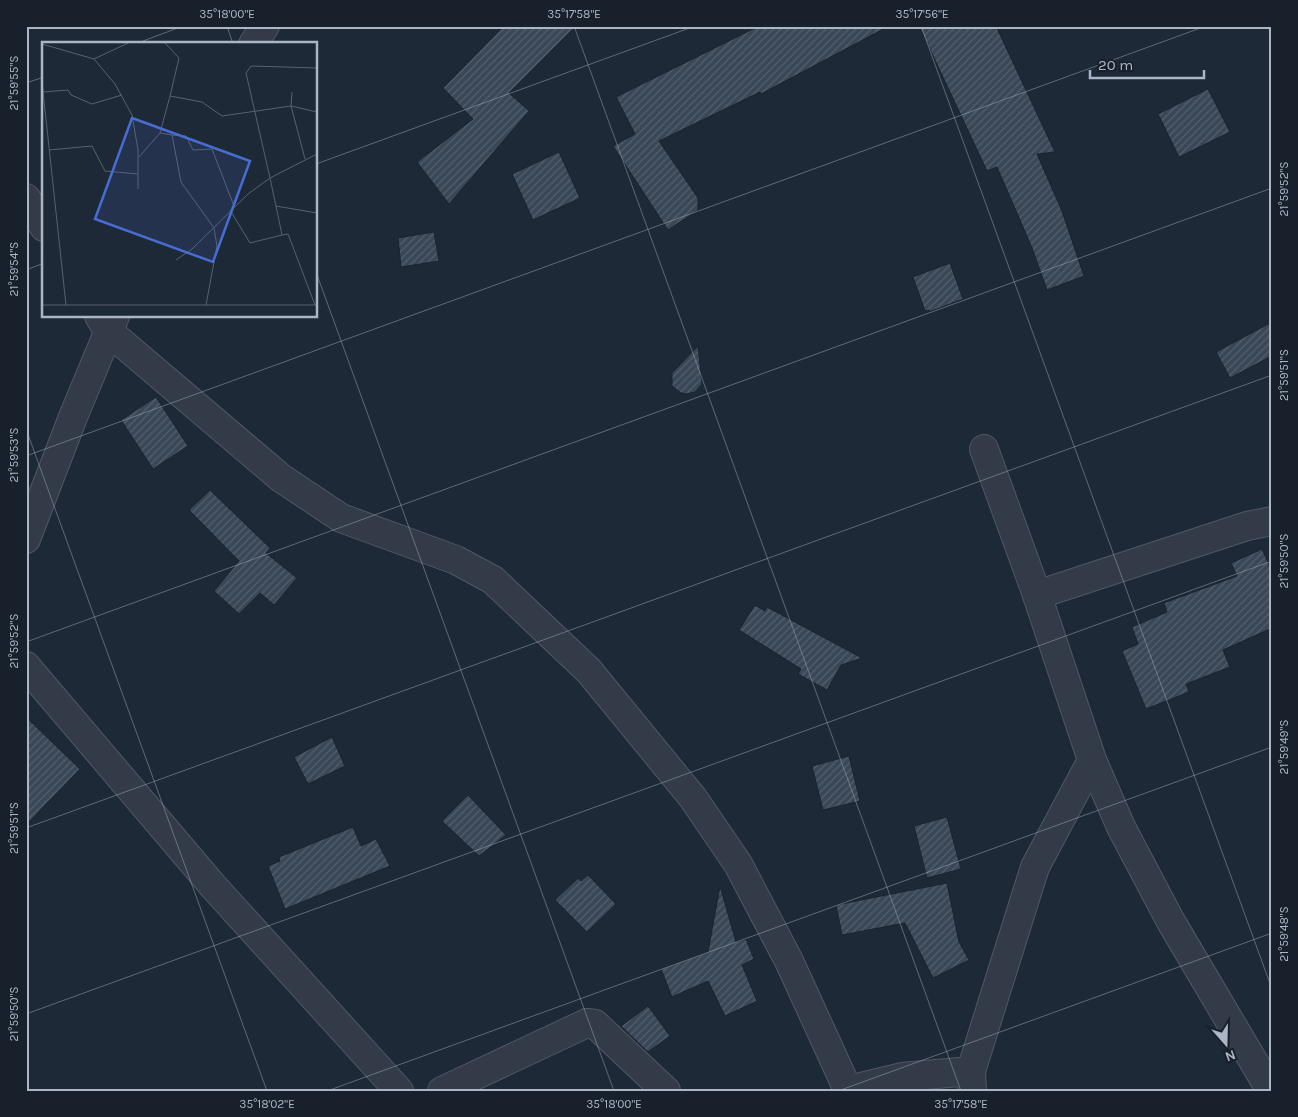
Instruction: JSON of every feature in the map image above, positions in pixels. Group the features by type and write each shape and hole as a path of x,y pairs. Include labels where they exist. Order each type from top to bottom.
{"street":[{"path":"254,42 265,26"},
{"path":"26,198 42,224"},
{"path":"26,539 107,321 281,478 341,518 456,560 493,580 589,671 693,798 738,864 790,961 847,1091 902,1077 972,1081 1035,867 1092,760"},
{"path":"984,449 1037,595 1092,760 1121,827 1170,920 1271,1091"},
{"path":"1037,595 1247,526 1272,521"},
{"path":"26,666 213,886 399,1091"},
{"path":"442,1091 587,1023 595,1024 666,1091"}],"building":[{"path":"504,26 576,26 509,93 529,111 449,204 417,162 473,119 443,88"},
{"path":"759,26 889,26 761,94 760,92 659,141 698,198 698,210 668,230 613,146 635,134 616,97"},
{"path":"919,26 996,26 1055,152 1037,154 1062,211 1084,276 1047,290 1032,248 997,167 987,171"},
{"path":"1208,89 1230,132 1179,157 1158,114"},
{"path":"559,152 580,198 533,220 512,174"},
{"path":"434,232 439,261 401,267 398,238"},
{"path":"950,263 963,299 929,312 929,310 925,311 913,277"},
{"path":"1272,322 1272,356 1230,378 1216,352"},
{"path":"698,346 702,384 695,392 681,393 672,386 672,373"},
{"path":"156,397 188,446 153,469 121,420"},
{"path":"210,490 270,548 266,553 297,578 274,605 260,593 239,614 214,591 239,561 189,510"},
{"path":"1262,549 1272,571 1272,628 1223,650 1230,667 1186,684 1189,692 1146,709 1122,651 1138,644 1132,627 1167,612 1164,603 1237,576 1231,563"},
{"path":"755,605 765,611 767,607 862,658 841,665 827,690 798,674 801,669 739,630"},
{"path":"26,717 80,769 26,825"},
{"path":"332,737 345,766 308,784 294,757"},
{"path":"849,756 860,801 823,810 812,766"},
{"path":"468,795 506,835 479,856 442,821"},
{"path":"947,817 961,869 927,878 914,826"},
{"path":"353,827 361,846 376,839 390,866 285,909 268,866 280,861 279,857"},
{"path":"588,875 616,904 587,932 555,900 578,878 581,881"},
{"path":"947,883 959,942 969,960 933,978 905,923 842,935 836,905"},
{"path":"720,886 736,942 746,939 754,959 742,965 757,1001 725,1016 708,981 672,997 661,969 708,952"},
{"path":"648,1006 670,1036 648,1052 621,1026"}]}
